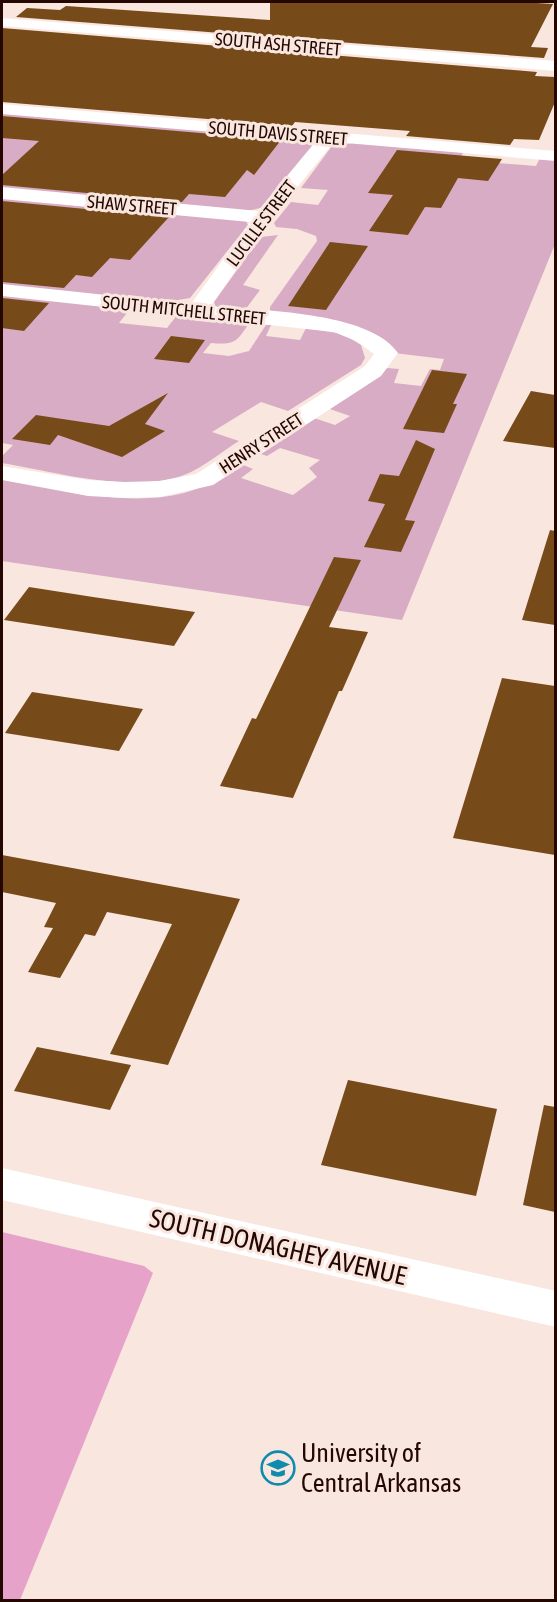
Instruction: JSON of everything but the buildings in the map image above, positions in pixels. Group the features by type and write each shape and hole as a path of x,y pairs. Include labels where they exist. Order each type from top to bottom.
{"street":[{"name":"SOUTH ASH STREET","path":"2,22 555,66"},
{"name":"SOUTH DAVIS STREET","path":"2,110 555,156"},
{"name":"LUCILLE STREET","path":"197,312 263,217 329,137"},
{"name":"SHAW STREET","path":"2,193 263,217"},
{"name":"SOUTH MITCHELL STREET","path":"2,290 338,326 364,336"},
{"name":"HENRY STREET","path":"2,473 88,488 125,490 160,489 204,480 373,371 387,353 364,336"},
{"name":"SOUTH DONAGHEY AVENUE","path":"2,1184 555,1309"}],"shaded area":[{"path":"2,111 300,137 314,145 264,207 248,211 2,188"},
{"path":"353,143 463,152 460,160 536,166 540,158 555,160 555,244 402,620 2,561 2,479 116,498 162,497 199,488 241,464 253,469 241,478 293,495 317,477 309,468 320,460 280,448 267,456 258,453 311,417 335,425 350,416 327,408 387,368 399,369 394,383 421,386 430,369 440,370 444,359 394,353 384,342 362,329 338,322 270,312 270,307 317,241 316,236 297,229 276,227 274,223 291,202 318,205 328,190 301,188 332,146"},
{"path":"2,196 233,218 246,221 248,225 190,298 160,303 2,285"},
{"path":"278,235 243,285 260,290 245,310 216,307 214,302 261,237"},
{"path":"2,295 130,309 119,323 167,328 178,314 250,322 235,341 211,343 203,353 229,356 249,351 266,325 271,325 266,336 300,340 306,328 343,334 361,345 365,358 361,365 288,411 261,402 212,432 239,441 184,475 141,482 93,480 69,476 2,463 2,456 13,445 2,443"},
{"path":"2,1232 144,1266 153,1273 20,1600 2,1600"}],"place":[{"name":"University of Central Arkansas","path":"278,1468"}]}
